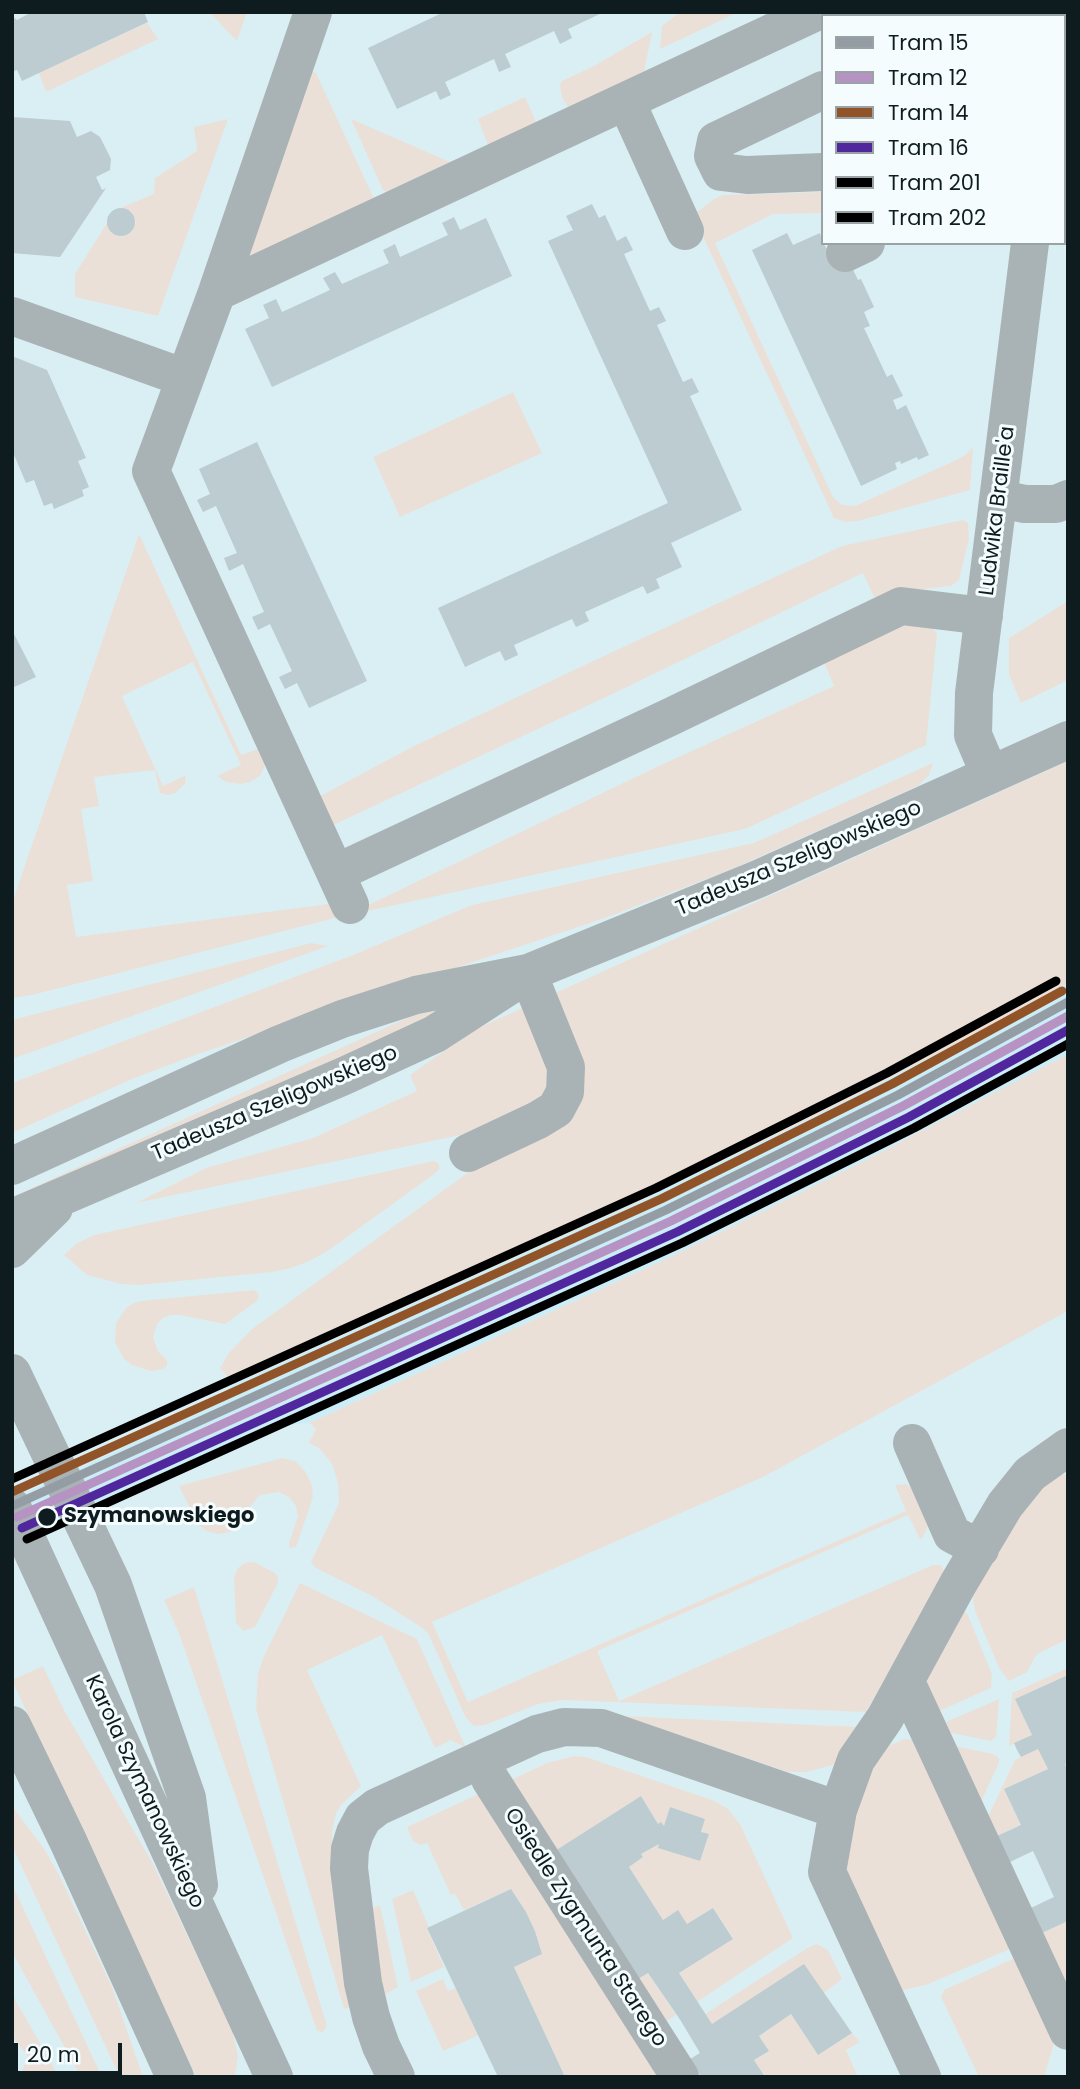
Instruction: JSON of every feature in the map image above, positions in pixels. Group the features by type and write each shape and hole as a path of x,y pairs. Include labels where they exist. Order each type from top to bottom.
{"street":[{"path":"313,12 151,471 343,889 680,712 901,606 984,616"},
{"path":"216,292 817,12"},
{"path":"821,91 716,141 713,156 721,172 747,175 821,172"},
{"path":"626,101 685,231"},
{"name":"Ludwika Braille'a","path":"990,775 973,735 974,693 1030,245"},
{"path":"12,316 185,378"},
{"path":"999,499 1026,505 1056,504 1068,499"},
{"name":"Tadeusza Szeligowskiego","path":"12,1218 435,1034 528,973 758,879 1068,740"},
{"path":"468,1153 556,1109 565,1092 566,1067 528,973"},
{"name":"Tadeusza Szeligowskiego","path":"12,1166 280,1044 342,1019 416,995 528,973"},
{"path":"12,1156 69,1140"},
{"path":"12,1249 71,1192"},
{"path":"20,1388 113,1586 187,1798 205,1925"},
{"path":"912,1443 951,1534 980,1549"},
{"path":"922,2077 827,1872 838,1810 856,1760 885,1718 958,1584 1005,1505 1030,1474 1068,1447"},
{"name":"Karola Szymanowskiego","path":"12,1507 274,2077"},
{"path":"905,1682 1068,2031"},
{"path":"12,1726 68,1841 175,2077"},
{"path":"396,2077 371,2017 363,1983 349,1868 350,1849 355,1833 363,1818 377,1807 526,1739 564,1727 600,1728 838,1810"},
{"path":"12,1764 68,1841"},
{"name":"Osiedle Zygmunta Starego","path":"489,1779 680,2077"}],"shaded area":[{"path":"209,12 247,12 237,41"},
{"path":"680,12 739,12 660,49 662,26"},
{"path":"147,23 158,39 46,92 39,73"},
{"path":"652,32 642,82 568,107 562,98 562,81 594,66"},
{"path":"310,70 316,73 376,203 257,260 244,254"},
{"path":"525,97 536,128 488,145 478,119"},
{"path":"228,119 158,316 75,297 75,274 107,223 112,233 122,237 132,232 136,222 131,211 120,208 154,194 155,178 197,151 194,127"},
{"path":"351,119 457,165 393,195 383,190"},
{"path":"821,192 821,213 773,214 715,243 833,497 842,505 855,506 956,460 973,447 970,490 858,521 846,522 834,518 693,215 723,195"},
{"path":"513,392 542,453 400,517 373,457"},
{"path":"963,520 968,523 969,539 959,580 951,586 896,592 875,599 863,573 327,828 313,800 410,748 842,546"},
{"path":"139,534 241,755 265,746 265,765 260,776 250,782 226,782 217,776 241,765 193,662 122,696 163,786 186,775 185,784 175,793 168,795 160,793 155,770 94,777 99,806 81,809 93,881 67,885 76,937 336,903 343,916 12,998 12,903"},
{"path":"1068,601 1068,680 1021,703 1009,675 1009,638"},
{"path":"903,624 932,627 937,634 926,745 745,829 363,912 366,906 661,765 834,686 823,660"},
{"path":"1068,761 1068,983 837,1105 638,1202 234,1384 220,1368 229,1353 252,1329 506,1145 543,1127 553,994"},
{"path":"933,763 929,775 918,786 730,870 605,918 198,1054 132,1079 12,1133 12,1083 353,955 472,905 754,843"},
{"path":"311,943 328,946 12,1059 12,1020"},
{"path":"1068,983 1068,1054 1037,1071 666,1259 309,1423 288,1425 268,1431 258,1440 229,1445 12,1544 12,1499 207,1409 234,1384 638,1202 837,1105"},
{"path":"527,1006 555,1087 499,1127 136,1203 206,1168 313,1138 417,1091 410,1075 474,1030"},
{"path":"429,1008 436,1010 433,1016 12,1206 12,1197"},
{"path":"1068,1054 1068,1311 763,1477 432,1622 468,1702 906,1511 895,1485 906,1484 913,1489 928,1526 920,1539 908,1515 597,1651 619,1701 933,1565 941,1565 945,1574 943,1578 866,1712 563,1700 538,1704 485,1725 475,1726 465,1716 424,1629 372,1596 316,1568 311,1562 339,1503 338,1483 332,1464 319,1448 309,1443 316,1429 309,1423 666,1259 864,1161"},
{"path":"434,1161 440,1168 437,1172 329,1250 291,1268 139,1285 121,1284 87,1275 64,1255 76,1244 94,1235"},
{"path":"254,1290 259,1296 257,1301 225,1324 180,1315 163,1318 157,1324 153,1338 158,1351 167,1360 164,1369 151,1371 132,1365 124,1359 115,1342 116,1323 127,1307 134,1303"},
{"path":"282,1458 295,1461 305,1471 312,1485 313,1497 296,1547 290,1548 289,1543 298,1516 296,1506 289,1497 279,1492 260,1495 241,1525 230,1532 218,1534 206,1531 197,1523 179,1486"},
{"path":"1053,1475 1068,1475 1068,1639 1037,1654 1027,1672 1009,1681 1000,1670 975,1611 972,1593 1021,1509"},
{"path":"254,1562 275,1573 278,1583 255,1627 243,1631 236,1623 234,1577 238,1568 245,1563"},
{"path":"300,1583 417,1639 466,1748 451,1740 435,1748 382,1635 307,1670 361,1786 336,1813 332,1832 332,1863 352,2007 344,2009 256,1709 258,1674 264,1656"},
{"path":"194,1587 327,2026 323,2032 317,2031 180,1636 164,1600"},
{"path":"962,1611 967,1613 992,1674 991,1688 937,1712 926,1685 929,1668"},
{"path":"43,1666 64,1710 153,1864 232,2029 238,2056 235,2077 196,2077 12,1680"},
{"path":"1068,1668 1068,1675 1015,1699 1032,1735 1009,1746 1012,1693"},
{"path":"999,1699 996,1737 991,1741 942,1731 946,1722"},
{"path":"623,1716 858,1727 837,1762 806,1772 788,1772"},
{"path":"904,1739 914,1740 1010,1949 926,1985 903,1990 900,1989 847,1875 846,1859 852,1812 882,1749"},
{"path":"955,1746 993,1754 999,1758 978,1808"},
{"path":"1038,1749 1048,1769 1004,1789 1021,1825 997,1836 985,1823 1015,1760"},
{"path":"574,1756 586,1757 712,1800 727,1808 740,1824 793,1938 697,2002 679,1973 733,1938 713,1908 687,1924 678,1911 663,1920 629,1867 643,1857 641,1854 659,1844 658,1848 700,1861 709,1835 701,1832 705,1819 670,1807 664,1826 661,1822 658,1824 641,1796 556,1851 500,1785 547,1763"},
{"path":"483,1792 667,2077 565,2077 514,1967 542,1954 526,1912 511,1889 464,1910 455,1894 451,1895 427,1843 420,1845 413,1841 407,1827"},
{"path":"12,1806 45,1850 59,1875 112,1987 143,2077 121,2077 117,2071 12,1846"},
{"path":"12,1884 102,2077 81,2077 12,1952"},
{"path":"413,1890 444,1967 411,1982 392,1899"},
{"path":"380,1905 398,1987 382,1996 371,1909"},
{"path":"1066,1922 1068,1925 1068,2003 1036,1936"},
{"path":"817,1944 828,1950 842,1979 824,1993 712,2024 705,2014 809,1947"},
{"path":"1015,1958 1055,2040 1044,2077 979,2077 941,1997 944,1990"},
{"path":"648,1973 676,2015 659,2026 638,1979"},
{"path":"443,1979 448,1991 456,1988 479,2035 443,2051 416,1991"},
{"path":"12,1994 59,2077 19,2077 28,2057 12,2036"},
{"path":"791,2014 818,2055 852,2033 860,2042 846,2050 858,2077 765,2077 754,2060 769,2051 759,2036"}],"building":[{"path":"32,12 144,12 148,22 22,81 17,70 12,72 12,16 17,20"},
{"path":"444,12 604,12 568,29 572,38 560,44 554,31 505,54 511,67 499,72 494,59 445,82 451,95 440,100 436,91 397,109 368,48"},
{"path":"12,117 70,121 77,137 91,131 100,137 111,159 110,170 96,177 102,190 106,188 60,257 12,253"},
{"path":"592,204 599,218 605,215 617,241 626,236 633,250 624,254 650,311 659,307 666,321 657,325 683,382 692,378 699,392 690,396 742,510 671,543 682,567 656,579 660,588 647,594 643,586 585,612 589,621 576,627 572,619 514,645 518,655 505,661 500,651 465,667 438,608 668,503 548,241 573,230 566,216"},
{"path":"121,208 131,212 135,222 131,232 121,236 111,232 107,222 111,212"},
{"path":"454,217 460,230 486,218 512,276 272,387 245,329 269,318 263,305 276,299 282,312 330,290 323,278 335,272 342,284 389,263 383,250 395,244 400,257 448,235 442,223"},
{"path":"787,233 793,245 820,233 821,245 845,253 874,307 864,312 870,326 864,328 887,377 892,374 903,396 893,400 897,410 906,405 929,455 901,464 900,461 895,463 897,469 861,486 752,250"},
{"path":"12,356 47,370 86,458 78,461 89,487 82,490 84,496 54,509 52,503 44,506 34,480 26,483 12,450"},
{"path":"257,442 367,681 309,708 297,683 285,689 279,677 292,671 270,624 258,630 252,617 264,612 243,564 229,571 224,558 237,553 216,506 203,512 197,500 210,494 199,469"},
{"path":"12,630 36,677 12,688"},
{"path":"1068,1675 1068,1763 1065,1764 1068,1771 1068,1921 1042,1933 1031,1908 1054,1897 1040,1866 1033,1851 1010,1862 997,1836 1021,1825 1004,1789 1048,1769 1038,1749 1021,1757 1017,1750 1014,1743 1032,1735 1015,1699"},
{"path":"641,1796 658,1824 661,1822 664,1826 670,1807 705,1819 701,1832 709,1834 700,1861 658,1848 659,1844 641,1854 643,1857 629,1867 663,1920 678,1910 687,1924 713,1908 733,1939 679,1973 712,2024 804,1964 852,2033 818,2055 791,2014 759,2036 769,2051 754,2060 765,2077 701,2077 690,2059 700,2053 681,2021 648,1973 638,1979 555,1851"},
{"path":"511,1889 526,1912 542,1954 514,1967 565,2077 498,2077 427,1928"}],"tram line":[{"name":"201","path":"12,1479 656,1188 887,1073 1056,981"},
{"name":"14","path":"12,1492 661,1199 892,1084 1062,991"},
{"name":"15","path":"12,1506 666,1210 898,1095 1068,1002"},
{"name":"12","path":"17,1517 671,1221 903,1106 1068,1016"},
{"name":"16","path":"22,1528 677,1232 909,1117 1068,1030"},
{"name":"202","path":"27,1539 682,1243 914,1128 1068,1044"}],"place":[{"name":"Szymanowskiego","path":"47,1517"}]}
